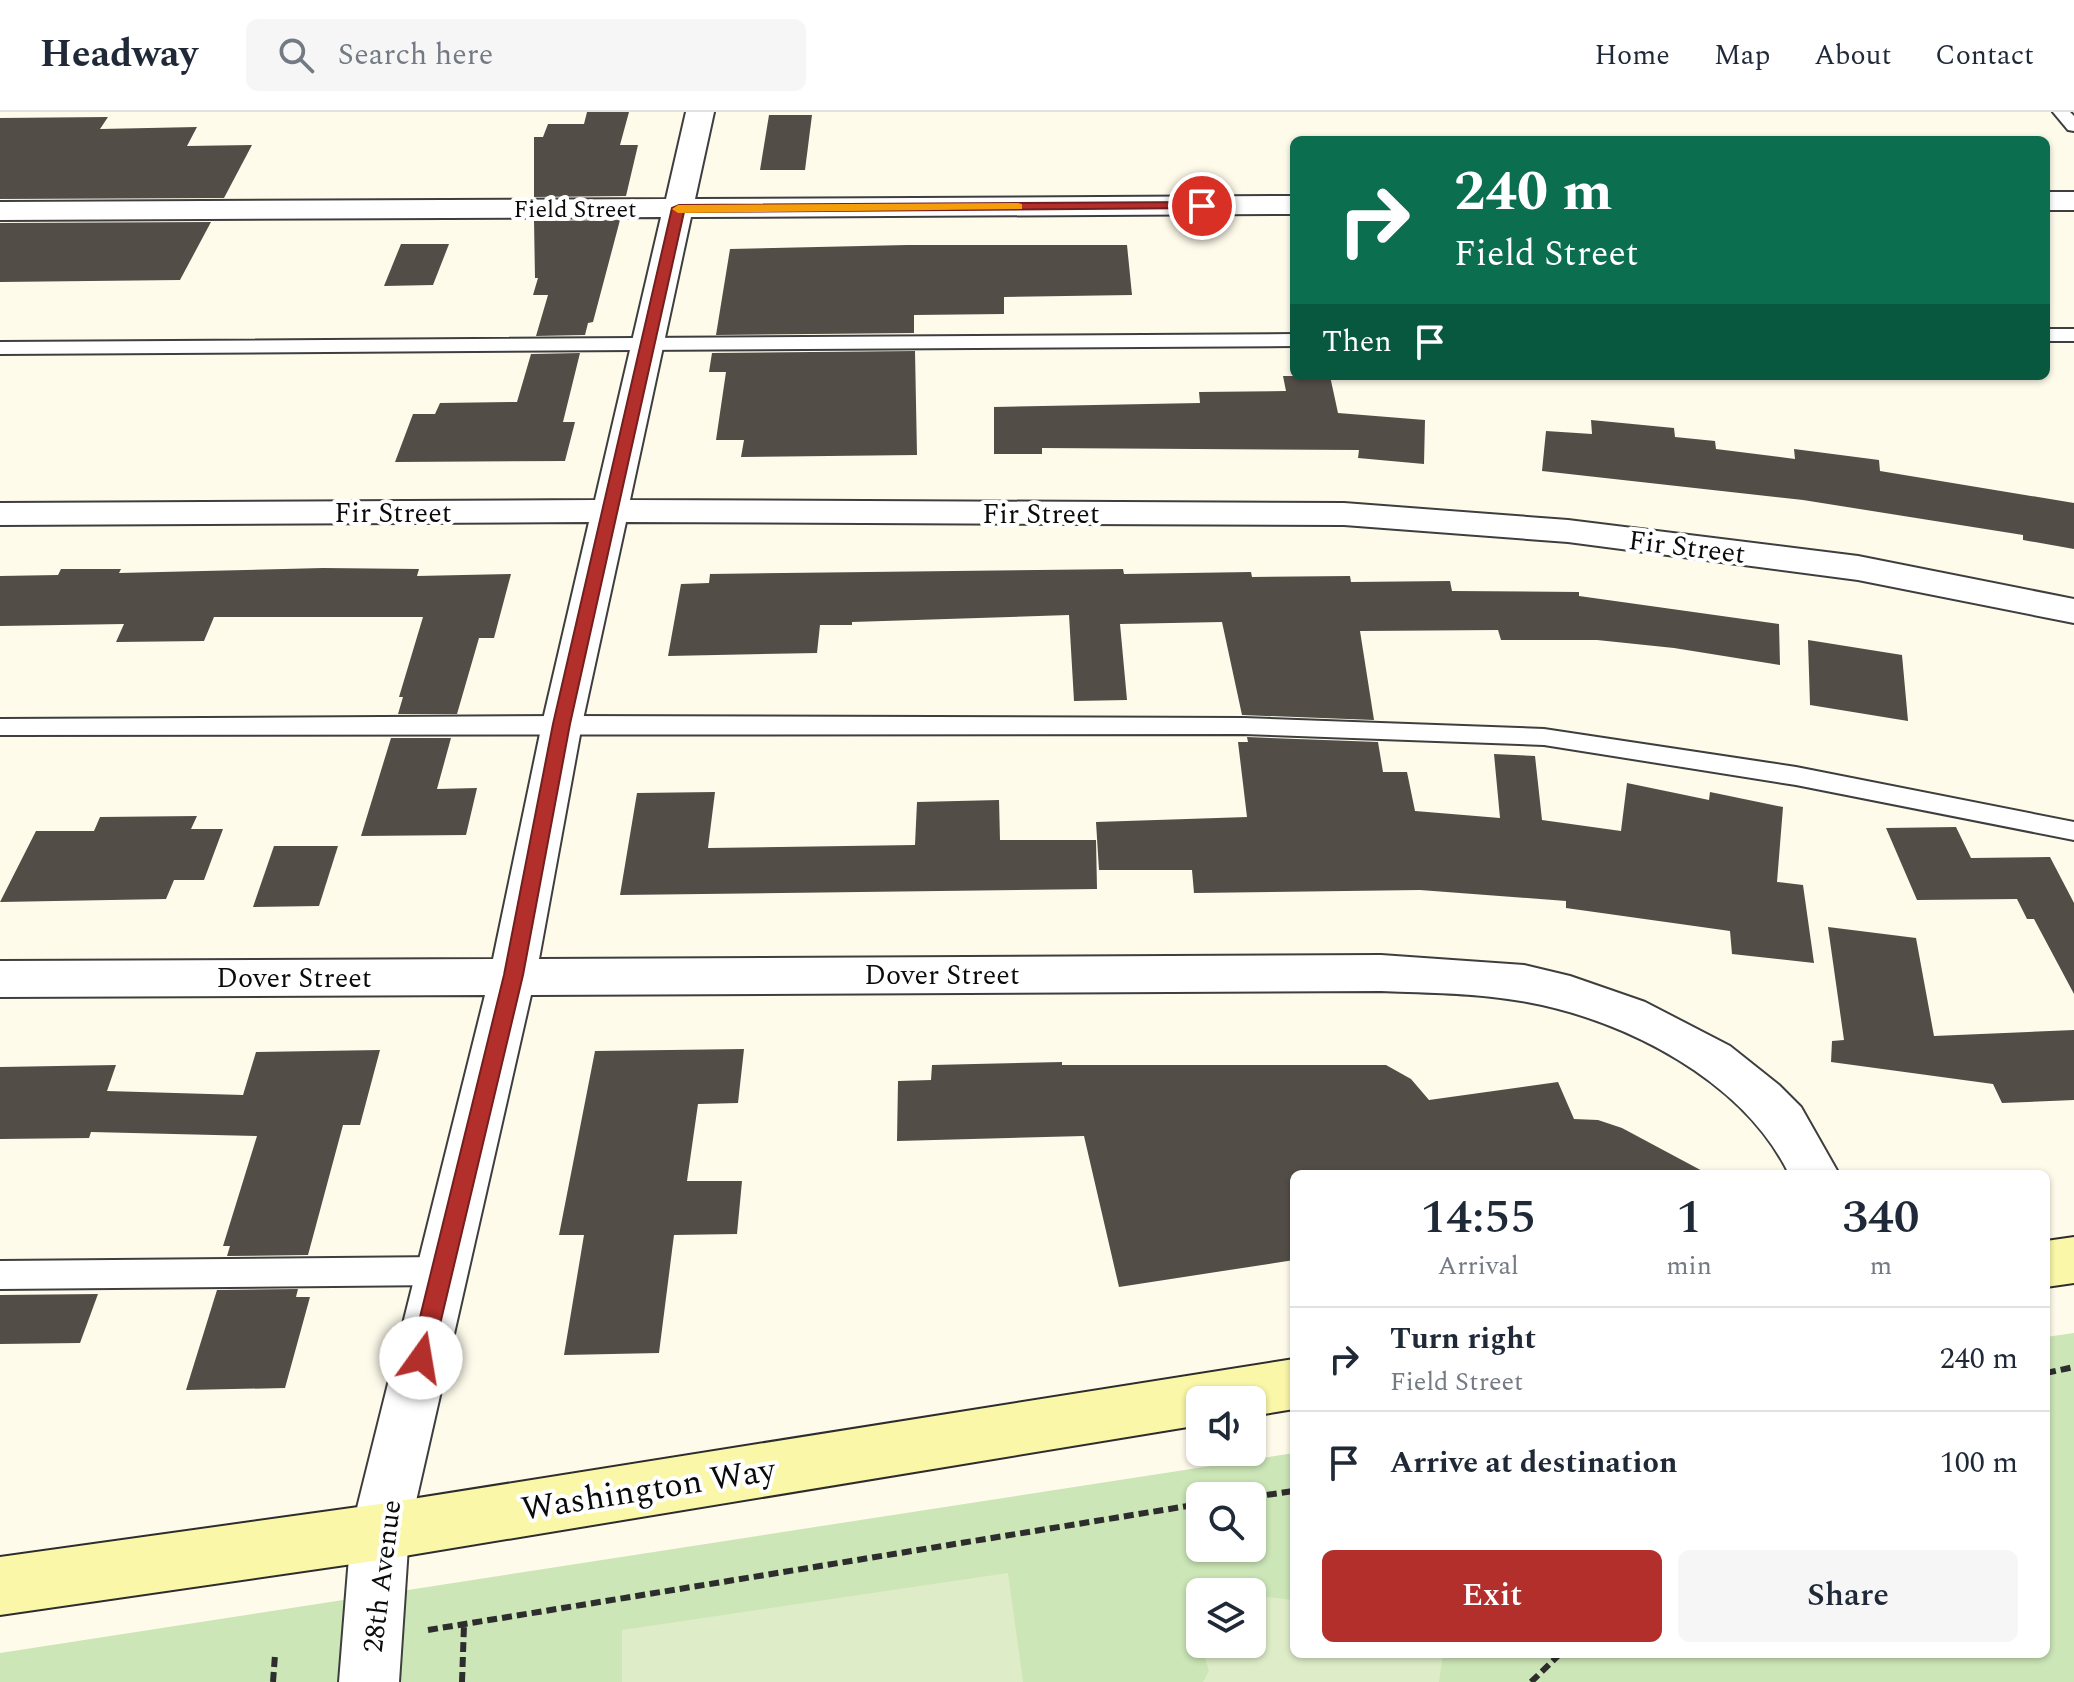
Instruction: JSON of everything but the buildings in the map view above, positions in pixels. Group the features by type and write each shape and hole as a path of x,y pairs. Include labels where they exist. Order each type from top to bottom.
{"main road":[{"path":"2050,1263 2074,1260"},
{"name":"Washington Way","path":"0,1586 380,1532 1290,1385"}],"street":[{"name":"28th Avenue","path":"369,1682 380,1532 513,975 608,511 700,112"},
{"path":"2050,201 2074,201"},
{"name":"Field Street","path":"0,211 1290,205"},
{"name":"Fir Street","path":"0,514 608,511 1344,514 1568,531 1858,568 2074,611"},
{"name":"Dover Street","path":"0,979 1381,973 1484,979 1569,993 1669,1035 1735,1075 1785,1122 1812,1170"}],"lane":[{"path":"2061,112 2074,126"},
{"path":"2050,335 2074,335"},
{"path":"0,348 1290,340"},
{"path":"0,727 562,724 1244,726 1544,737 1796,776 2074,831"},
{"path":"0,1275 441,1271"}],"path":[{"path":"2050,1372 2074,1367"},
{"path":"1266,1495 1290,1492"},
{"path":"427,1630 1186,1506"},
{"path":"462,1682 464,1625"},
{"path":"273,1682 275,1655"},
{"path":"1531,1682 1556,1658"}],"green space":[{"path":"2074,1333 2074,1682 0,1682 0,1653 1210,1466 1266,1466 1266,1457 1290,1454 1290,1658 2050,1658 2050,1336"},
{"path":"1008,1573 1023,1682 622,1682 622,1630"},
{"path":"1266,1597 1290,1600 1290,1658 1442,1658 1439,1682 1203,1682 1209,1671 1205,1658 1266,1658"}],"slow traffic":[{"path":"678,209 1018,207"}],"route":[{"path":"421,1358 513,975 608,511 679,208 1202,206"}]}
